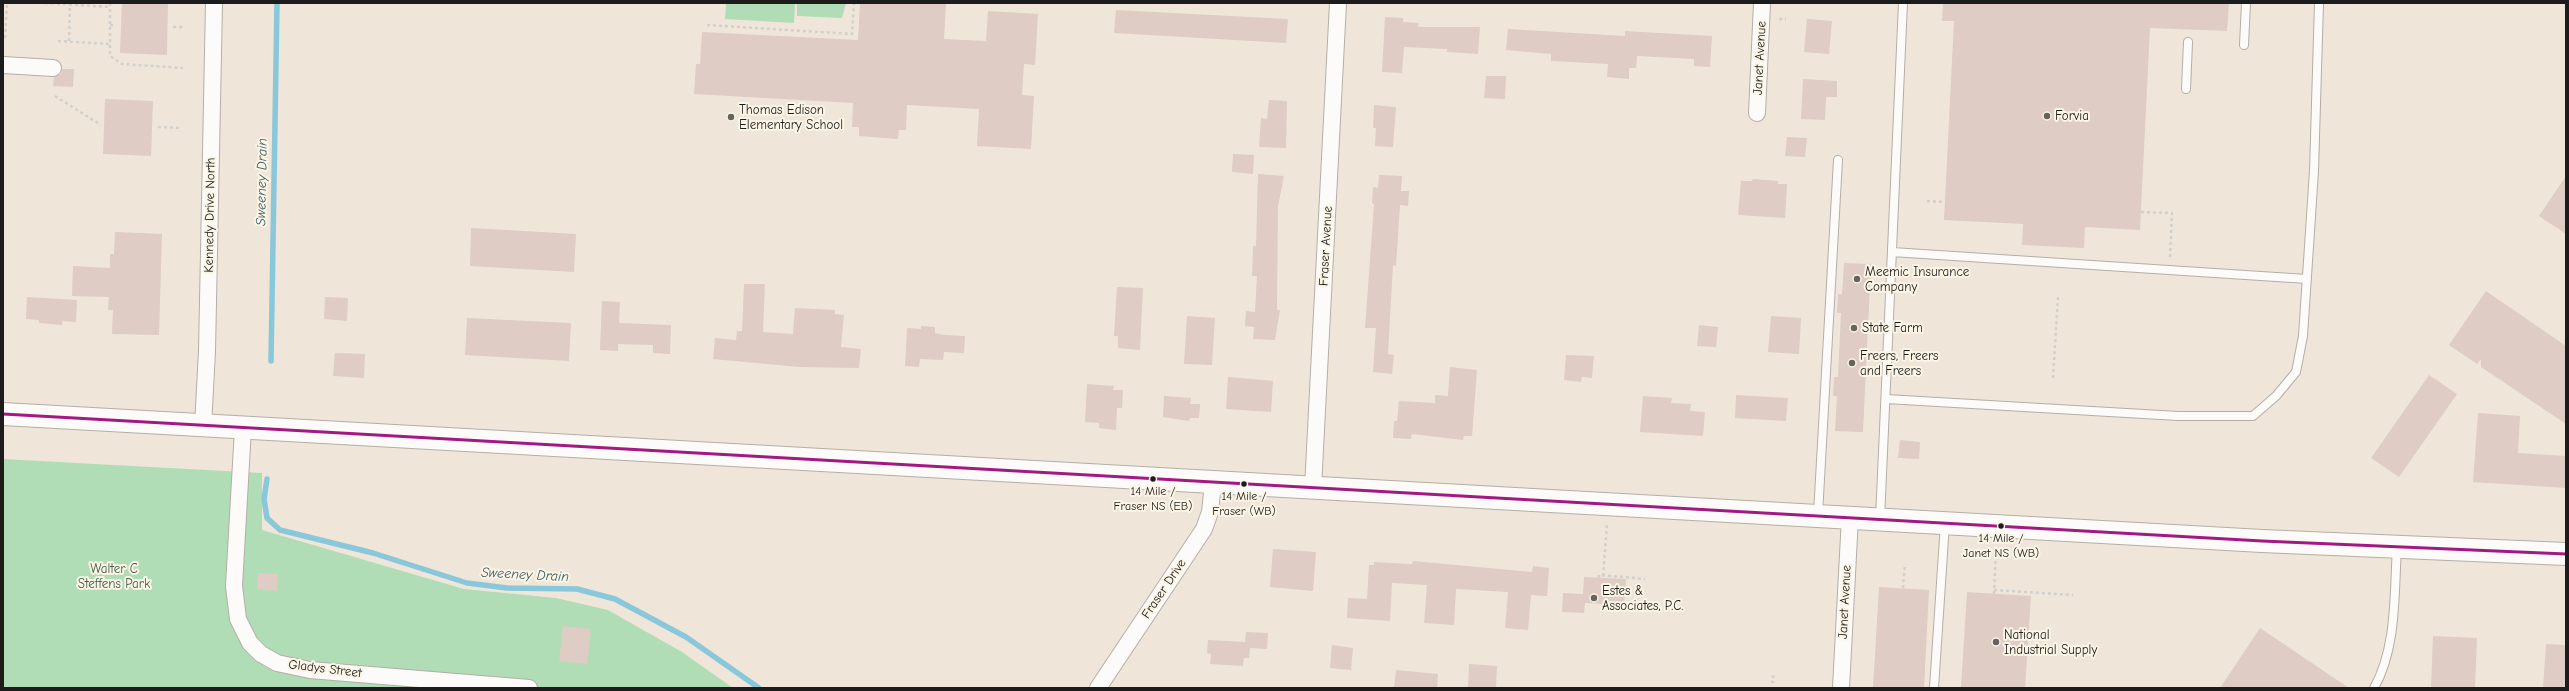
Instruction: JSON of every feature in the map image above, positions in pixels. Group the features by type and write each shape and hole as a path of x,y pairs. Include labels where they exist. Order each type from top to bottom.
{"main road":[{"path":"3,414 1212,483 1818,514 1945,523 2397,547 2566,554"}],"street":[{"name":"Kennedy Drive North","path":"203,426 207,351 214,3"},
{"name":"Fraser Avenue","path":"1313,488 1338,3"},
{"name":"Janet Avenue","path":"1757,113 1762,3"},
{"path":"3,65 53,68"},
{"name":"Gladys Street","path":"243,428 234,602 244,632 250,643 261,654 277,663 310,670 529,688"},
{"name":"Fraser Drive","path":"1098,688 1204,529 1210,512 1212,483"},
{"name":"Janet Avenue","path":"1841,688 1850,517"}],"lane":[{"path":"1880,519 1903,3"},
{"path":"2244,44 2246,3"},
{"path":"1886,399 2178,416 2253,416 2276,396 2296,372 2303,336 2314,171 2320,3"},
{"path":"2186,89 2188,42"},
{"path":"1818,514 1838,160"},
{"path":"1892,252 2307,278"},
{"path":"1934,688 1945,523"},
{"path":"2374,688 2384,670 2393,610 2397,547"}],"path":[{"path":"5,38 7,3"},
{"path":"45,3 110,7"},
{"path":"110,3 110,56 122,64 183,68"},
{"path":"707,25 852,34 854,3"},
{"path":"69,42 70,4"},
{"path":"1774,19 1786,19"},
{"path":"110,25 116,25"},
{"path":"173,27 184,27"},
{"path":"58,41 110,44"},
{"path":"55,96 101,125"},
{"path":"158,127 182,128"},
{"path":"1927,201 1945,202"},
{"path":"2141,212 2172,213 2170,257"},
{"path":"2054,378 2058,296"},
{"path":"1603,576 1606,525"},
{"path":"1994,594 1996,551"},
{"path":"1903,588 1905,564"},
{"path":"1599,578 1599,575 1645,579"},
{"path":"1994,590 2073,595"},
{"path":"1771,682 1773,682 1773,674"}],"green space":[{"path":"726,3 795,3 794,23 725,19"},
{"path":"797,3 846,3 842,18 797,16"},
{"name":"Walter C Steffens Park","path":"3,459 262,473 262,530 464,589 556,598 608,610 682,652 733,688 3,688"}],"building":[{"path":"122,3 168,3 167,55 120,53"},
{"name":"Thomas Edison Elementary School","path":"860,3 946,3 944,39 986,41 988,11 1038,14 1035,65 1024,64 1022,95 1034,96 1031,149 977,146 979,109 907,105 906,130 899,130 898,139 859,136 859,127 852,127 853,103 694,94 696,64 700,64 702,32 858,40"},
{"name":"Forvia","path":"1943,3 2229,3 2227,31 2150,28 2140,230 2085,227 2084,248 2022,245 2023,224 1944,220 1954,21 1942,21"},
{"path":"1116,10 1288,19 1286,43 1114,33"},
{"path":"1385,17 1403,18 1403,22 1419,23 1418,27 1480,27 1478,54 1447,52 1447,49 1404,47 1402,73 1382,72"},
{"path":"1807,19 1832,21 1829,54 1804,52"},
{"path":"1508,29 1625,36 1625,31 1712,36 1710,67 1694,66 1694,59 1637,56 1636,68 1629,68 1629,79 1607,77 1608,64 1551,61 1551,54 1506,50"},
{"path":"62,69 74,69 73,87 53,86 54,77 61,74"},
{"path":"1486,76 1506,76 1505,99 1484,98"},
{"path":"1803,79 1837,81 1837,97 1826,97 1825,120 1801,119"},
{"path":"105,99 153,101 151,156 103,154"},
{"path":"1269,100 1287,101 1286,148 1259,147 1261,118 1267,119"},
{"path":"1374,105 1396,107 1393,147 1375,146 1376,128 1373,128"},
{"path":"1787,137 1807,138 1805,157 1785,156"},
{"path":"1233,154 1254,155 1253,174 1232,172"},
{"path":"1258,174 1284,176 1278,206 1277,310 1280,310 1275,340 1253,339 1254,327 1245,326 1246,311 1255,312 1257,276 1252,276 1253,246 1256,246"},
{"path":"1379,175 1402,176 1401,191 1409,191 1408,206 1400,205 1396,266 1393,265 1388,354 1394,355 1392,374 1373,372 1376,328 1365,328 1374,204 1372,203 1373,187 1378,188"},
{"path":"2566,176 2566,234 2539,216"},
{"path":"1753,179 1778,181 1778,184 1787,184 1785,218 1738,215 1741,181 1752,181"},
{"path":"471,228 576,234 574,272 470,266"},
{"path":"115,232 162,234 159,335 112,334 113,310 108,310 109,297 72,296 73,266 110,268 110,254 114,254"},
{"path":"1844,263 1871,264 1863,432 1835,431 1837,396 1833,396 1834,377 1838,377 1841,313 1837,313 1838,294 1842,294"},
{"path":"744,284 765,284 763,332 793,334 795,308 835,310 835,314 844,315 841,347 861,349 859,368 799,367 713,359 715,338 736,340 737,331 742,331"},
{"path":"1117,287 1143,288 1140,350 1118,348 1118,336 1114,336"},
{"path":"2486,291 2566,346 2566,424 2481,367 2481,359 2477,364 2449,345"},
{"path":"27,297 77,300 76,322 62,321 62,325 39,323 39,320 26,319"},
{"path":"325,297 348,298 347,321 324,319"},
{"path":"602,301 620,302 619,323 671,325 670,354 653,353 653,345 618,344 618,351 600,350"},
{"path":"1187,316 1215,318 1212,365 1184,364"},
{"path":"1771,316 1801,318 1799,354 1768,352"},
{"path":"467,318 571,323 569,361 465,355"},
{"path":"1699,325 1718,327 1716,347 1697,346"},
{"path":"921,326 935,327 935,333 965,336 964,353 944,352 943,360 920,359 919,367 905,366 907,328 921,329"},
{"path":"335,353 365,354 364,378 333,376"},
{"path":"1566,355 1594,356 1592,378 1582,377 1581,382 1564,380"},
{"path":"1450,367 1477,370 1472,436 1464,436 1463,440 1412,434 1411,439 1393,438 1394,421 1397,421 1399,401 1435,403 1435,395 1448,396"},
{"path":"2429,375 2457,394 2399,477 2371,458"},
{"path":"1228,377 1273,381 1271,412 1226,409"},
{"path":"1087,384 1114,386 1113,390 1123,390 1122,408 1117,408 1116,430 1099,428 1099,423 1085,422"},
{"path":"1736,395 1788,398 1786,421 1735,418"},
{"path":"1164,396 1191,398 1190,404 1200,404 1199,418 1190,418 1189,421 1163,417"},
{"path":"1643,396 1672,398 1671,403 1691,404 1690,411 1705,412 1703,436 1640,432"},
{"path":"2478,413 2520,416 2518,453 2566,456 2566,488 2473,482"},
{"path":"1900,440 1920,442 1919,459 1898,458"},
{"path":"1273,549 1316,552 1313,591 1270,587"},
{"path":"1413,561 1532,572 1533,566 1549,568 1547,596 1531,595 1528,630 1505,628 1508,592 1456,589 1454,625 1424,623 1427,585 1392,583 1390,621 1347,618 1348,598 1367,599 1369,565 1374,565 1374,562 1412,564"},
{"path":"258,573 278,574 277,591 257,589"},
{"name":"Estes & Associates, P.C.","path":"1584,577 1626,579 1624,605 1585,603 1584,613 1562,612 1563,593 1583,594"},
{"path":"1879,587 1929,590 1924,688 1873,688"},
{"name":"National Industrial Supply","path":"1967,592 2031,596 2025,688 1961,688"},
{"path":"563,626 591,629 587,664 559,661"},
{"path":"2260,628 2349,688 2220,688"},
{"path":"1246,632 1268,633 1267,649 1250,648 1249,658 1244,658 1243,666 1210,664 1211,654 1207,653 1208,640 1245,642"},
{"path":"2433,636 2477,638 2475,688 2431,688"},
{"path":"2546,644 2566,645 2566,688 2543,688"},
{"path":"1332,645 1353,648 1351,670 1330,668"},
{"path":"1469,664 1497,666 1496,688 1468,688"},
{"path":"1396,670 1438,674 1437,688 1394,688"}],"waterway":[{"name":"Sweeney Drain","path":"271,361 277,3"},
{"name":"Sweeney Drain","path":"267,479 264,499 267,518 280,530 373,553 467,583 507,588 577,589 615,599 686,637 759,688"}],"transit line":[{"path":"3,414 2262,541 2566,554"}],"place":[{"name":"Forvia","path":"2047,116"},
{"name":"Thomas Edison Elementary School","path":"731,117"},
{"name":"Meemic Insurance Company","path":"1857,279"},
{"name":"State Farm","path":"1854,328"},
{"name":"Freers, Freers and Freers","path":"1852,363"},
{"name":"14 Mile / Fraser NS (EB)","path":"1153,479"},
{"name":"14 Mile / Fraser (WB)","path":"1244,484"},
{"name":"14 Mile / Janet NS (WB)","path":"2001,526"},
{"name":"Estes & Associates, P.C.","path":"1594,598"},
{"name":"National Industrial Supply","path":"1996,642"}]}
